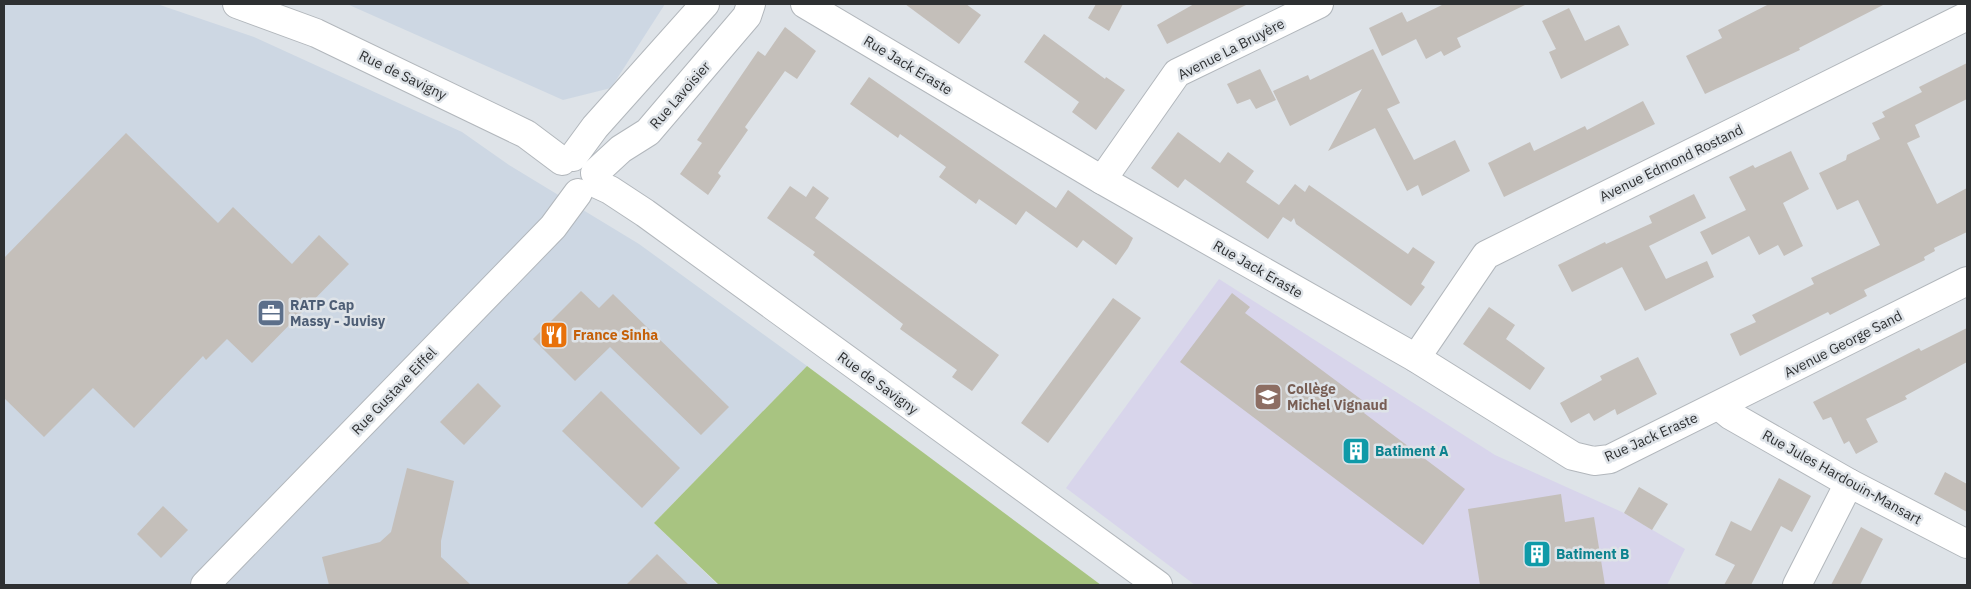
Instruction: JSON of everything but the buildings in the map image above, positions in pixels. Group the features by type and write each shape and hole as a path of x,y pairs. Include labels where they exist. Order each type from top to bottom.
{"street":[{"name":"Rue de Savigny","path":"237,4 316,33 526,134 568,159 590,167 590,183 610,190 645,212 1158,585"},
{"path":"568,159 704,4"},
{"name":"Rue Lavoisier","path":"590,183 621,149 648,132 747,16 751,4"},
{"name":"Rue Jack Eraste","path":"805,4 1102,180 1416,358 1573,456 1594,461 1610,458 1719,406"},
{"name":"Avenue La Bruyère","path":"1102,180 1177,73 1319,4"},
{"name":"Avenue Edmond Rostand","path":"1416,358 1486,256 1967,16"},
{"name":"Rue Gustave Eiffel","path":"205,585 553,227 590,183"},
{"name":"Avenue George Sand","path":"1719,406 1967,281"},
{"name":"Rue Jules Hardouin-Mansart","path":"1719,406 1730,415 1849,483 1967,544"},
{"path":"1797,585 1849,483"}],"shaded area":[{"path":"4,4 157,4 254,37 462,132 509,165 639,244 807,366 654,523 718,585 4,585"},
{"path":"347,4 665,4 611,88 563,100"},
{"name":"Collège Michel Vignaud","path":"1219,279 1495,455 1622,512 1685,549 1667,585 1195,585 1066,488"}],"green space":[{"path":"807,366 1101,585 719,585 654,523"}],"place":[{"name":"RATP Cap Massy - Juvisy","path":"271,313"},
{"name":"France Sinha","path":"554,335"},
{"name":"Collège Michel Vignaud","path":"1268,397"},
{"name":"Batiment A","path":"1356,451"},
{"name":"Batiment B","path":"1537,554"}]}
